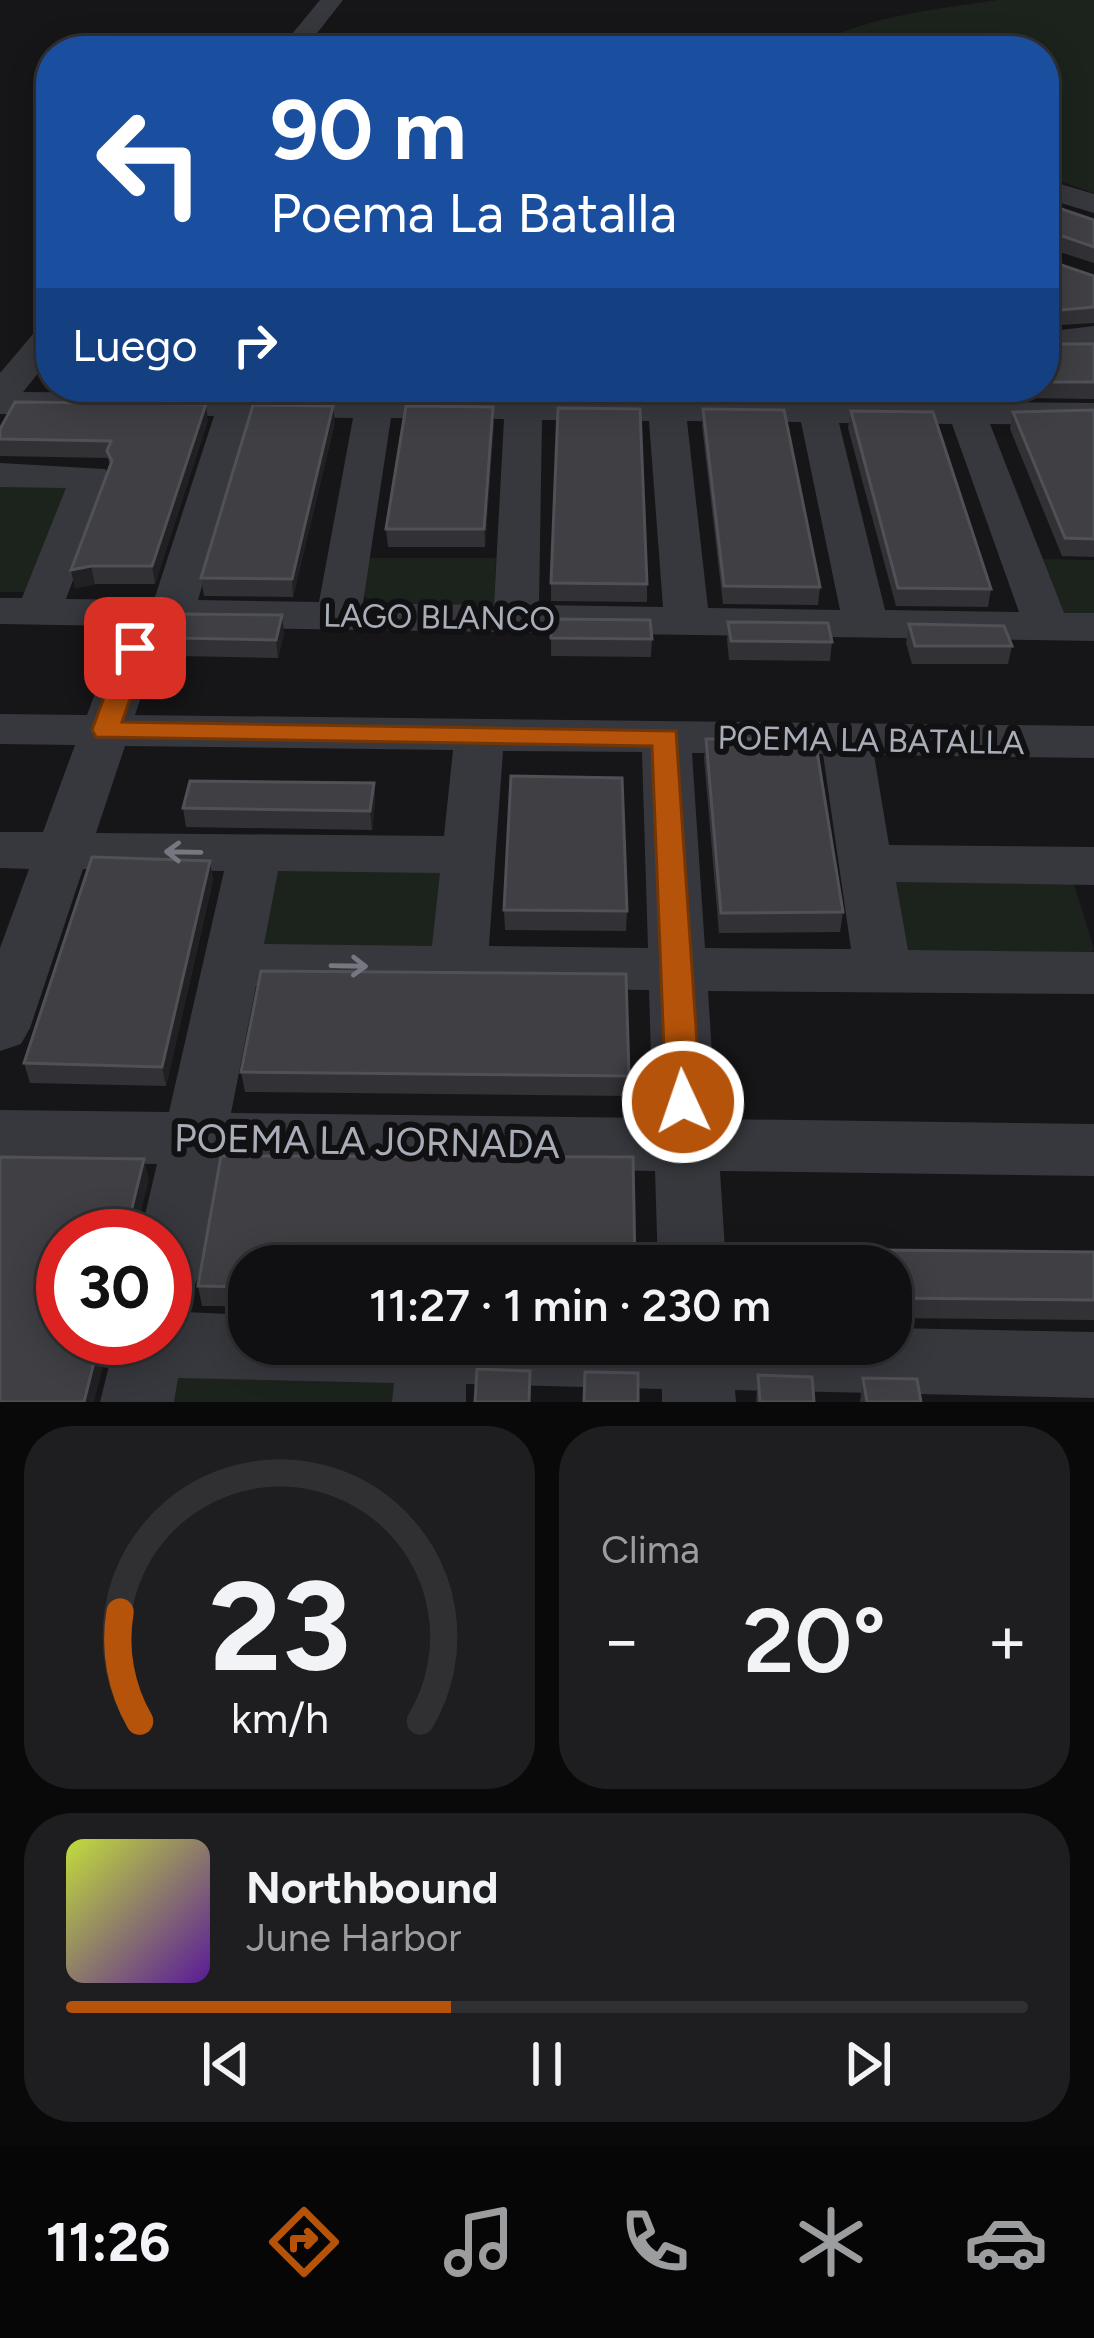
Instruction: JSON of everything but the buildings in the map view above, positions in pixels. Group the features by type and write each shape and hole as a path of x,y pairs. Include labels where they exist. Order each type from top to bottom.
{"street":[{"path":"302,36 332,0"},
{"path":"1059,193 1094,205"},
{"path":"1059,208 1094,221"},
{"path":"1059,343 1094,336"},
{"path":"0,400 36,355"},
{"path":"0,400 36,401"},
{"path":"97,402 288,402"},
{"path":"339,616 380,402"},
{"path":"458,402 818,412 939,402"},
{"path":"964,402 1047,626"},
{"path":"982,402 1094,414"},
{"path":"0,1028 106,730 159,613 229,422 242,405"},
{"path":"516,619 523,407"},
{"path":"668,410 687,621"},
{"path":"818,412 866,624"},
{"path":"0,476 92,477 19,611"},
{"name":"LAGO BLANCO","path":"19,611 1094,627"},
{"name":"POEMA LA BATALLA","path":"0,729 1094,742"},
{"path":"459,968 479,735"},
{"path":"666,737 691,1245"},
{"path":"846,739 883,972"},
{"path":"0,850 468,855"},
{"path":"180,1209 255,853"},
{"path":"866,862 1092,873"},
{"path":"232,965 1094,974"},
{"name":"POEMA LA JORNADA","path":"0,1136 1094,1150"},
{"path":"192,1364 430,1377 697,1368 961,1382 1094,1365"}],"shaded area":[{"path":"998,0 1094,0 1094,193 1059,181 1059,36 833,36 923,11"},
{"path":"0,482 79,482 31,592 0,592"},
{"path":"366,558 496,558 494,606 375,602 359,594"},
{"path":"1041,559 1094,560 1094,613 1063,613"},
{"path":"293,866 442,866 447,942 428,957 270,954 257,942 268,875"},
{"path":"892,870 1073,881 1094,949 1082,960 909,960"},
{"path":"398,1365 409,1402 157,1402 163,1375"}],"route":[{"path":"135,648 106,730 666,737 683,1102"}]}
